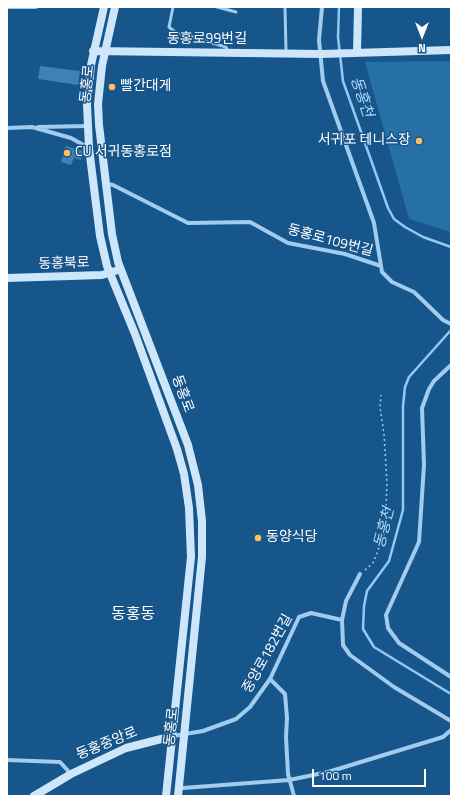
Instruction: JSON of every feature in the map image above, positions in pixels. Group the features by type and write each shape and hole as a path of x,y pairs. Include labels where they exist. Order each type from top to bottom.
{"main road":[{"name":"동홍로","path":"104,7 93,51 88,84 89,148 100,236 110,273 177,449 188,494 191,557 166,796"},
{"path":"358,7 353,53 451,50"},
{"name":"동홍로","path":"113,8 99,85 98,115 112,234 121,269 188,445 198,484 202,521 202,557 178,796"},
{"name":"동홍로99번길","path":"93,51 286,54 353,53"},
{"name":"동홍북로","path":"7,278 102,275 121,269"},
{"name":"동홍중앙로","path":"70,774 126,748 173,736"},
{"path":"34,796 70,774"}],"street":[{"path":"7,7 36,7"},
{"path":"322,7 320,40 325,54 323,81 374,223 381,266"},
{"path":"7,128 88,126"},
{"path":"32,127 71,138 89,148"},
{"name":"동홍로109번길","path":"106,184 113,185 188,223 250,222 288,243 345,254 381,266 382,272 392,282 414,292 443,320 451,324"},
{"path":"451,365 432,385 422,408 424,465 419,538 411,562 386,614 388,628 399,643 451,677"},
{"path":"360,574 346,601 342,620 343,645 350,655 394,687 451,721"},
{"name":"중앙로182번길","path":"173,736 202,731 236,719 250,707 270,679 299,617 311,613 342,620"},
{"path":"270,679 285,694 289,780 294,796"},
{"path":"184,788 289,780 328,772 443,737 451,730"},
{"name":"동홍중앙로","path":"7,760 60,762 70,774"}],"lane":[{"path":"173,7 169,27 175,32 226,47 229,53"},
{"path":"217,7 236,12"},
{"path":"285,7 286,54"}],"path":[{"path":"360,574 373,563 385,532 387,483 380,407 381,395"}],"shaded area":[{"name":"서귀포 테니스장","path":"451,61 451,232 409,219 365,62"}],"building":[{"path":"40,66 80,71 78,85 38,79"},
{"path":"66,146 83,151 81,160 74,158 71,165 61,162"}],"waterway":[{"name":"동홍천","path":"339,7 338,37 343,81 388,208 394,219 405,227 423,237 451,247"},
{"name":"동홍천","path":"451,330 409,377 405,387 403,406 403,510 389,561 367,591 364,606 363,629 374,647 451,694"}],"place":[{"name":"빨간대게","path":"112,87"},
{"name":"서귀포 테니스장","path":"419,141"},
{"name":"CU 서귀동홍로점","path":"67,153"},
{"name":"동양식당","path":"258,538"}],"district":[{"name":"동홍동","path":"133,615"}]}
